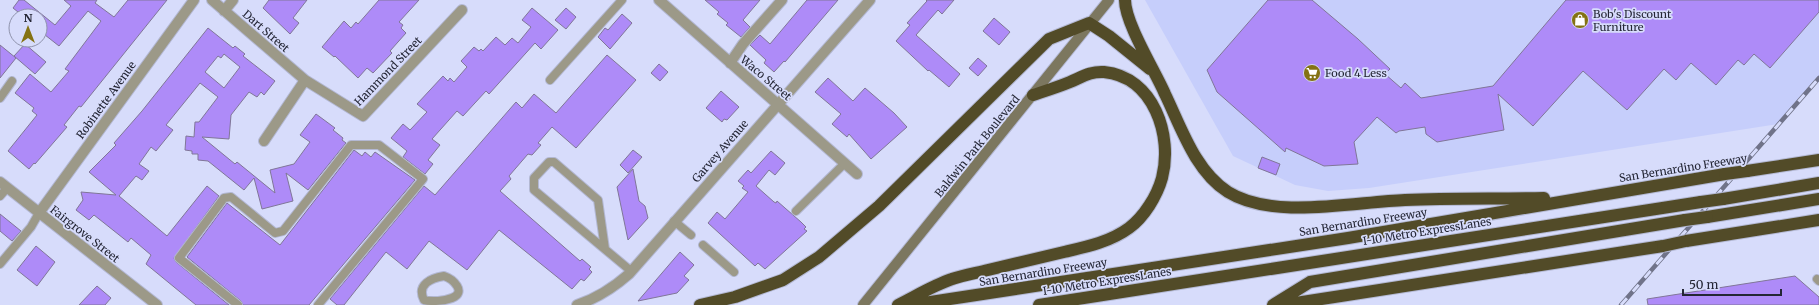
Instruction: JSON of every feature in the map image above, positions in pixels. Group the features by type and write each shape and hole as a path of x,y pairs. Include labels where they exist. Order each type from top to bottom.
{"highway":[{"path":"1125,0 1127,14 1189,144 1210,177 1227,191 1245,201 1264,206 1302,207 1406,200 1584,198"},
{"path":"700,305 735,297 783,280 819,257 879,206 1049,39 1089,23 1109,36 1154,72"},
{"path":"898,305 952,279 1087,247 1114,237 1130,227 1147,207 1161,179 1165,159 1164,139 1158,115 1149,97 1139,87 1120,76 1104,72 1082,75 1071,82 1033,96"},
{"name":"San Bernardino Freeway","path":"911,305 1348,238 1725,174 1819,160"},
{"name":"I-10 Metro ExpressLanes","path":"1039,305 1819,183"},
{"path":"1273,305 1310,282 1819,199"},
{"path":"1283,305 1376,289 1663,246 1819,220"},
{"path":"1338,305 1376,289"}],"main road":[{"name":"Baldwin Park Boulevard","path":"863,305 1109,0"}],"street":[{"name":"Robinette Avenue","path":"39,213 194,0"},
{"name":"Dart Street","path":"212,0 305,80"},
{"path":"224,11 233,0"},
{"name":"Waco Street","path":"659,0 857,174"},
{"path":"730,63 743,44 782,0"},
{"name":"Garvey Avenue","path":"577,305 611,290 631,271 870,0"},
{"name":"Hammond Street","path":"305,80 363,116 462,10"},
{"path":"264,141 305,80"},
{"name":"Fairgrove Street","path":"4,185 157,305"}],"lane":[{"path":"550,80 622,0"},
{"path":"0,98 12,81"},
{"path":"238,305 179,258 224,198 231,197 275,233 283,231 351,145 379,145 423,179 318,305"},
{"path":"605,249 598,200 554,162 549,162 534,178 534,190 631,271"},
{"path":"796,211 845,163"},
{"path":"0,196 4,185"},
{"path":"0,264 31,227 39,213"},
{"path":"674,221 691,235"},
{"path":"703,244 734,272"}],"shaded area":[{"path":"1145,0 1819,0 1819,78 1778,124 1369,188 1328,191 1295,185 1233,156"}],"building":[{"path":"19,0 24,0 34,8 13,8"},
{"path":"64,0 97,0 95,3 114,17 128,0 167,0 81,107 79,106 64,125 67,127 29,169 8,151 37,115 32,111 34,108 15,93 30,74 51,92 69,71 65,69 101,21 88,11 59,46 48,37 48,19 55,25 71,6"},
{"path":"269,0 307,0 293,18 299,23 290,34 263,8"},
{"path":"379,0 419,0 399,22 403,25 401,28 406,33 390,51 392,53 373,73 367,68 358,78 335,56 334,57 322,47 344,21 351,28 356,22 358,24"},
{"path":"705,0 760,0 743,20 750,27 741,37 726,25 728,23 717,14 719,12"},
{"path":"807,0 838,0 785,62 784,61 774,72 764,63 766,60 750,45 760,35 770,44"},
{"path":"926,0 954,0 942,14 938,10 916,35 960,74 949,87 929,70 928,71 896,41 910,25 907,23 927,1"},
{"path":"1268,0 1312,0 1358,39 1390,69 1385,74 1401,88 1405,83 1421,98 1493,86 1566,0 1819,0 1819,12 1770,68 1754,54 1744,65 1738,60 1716,85 1691,63 1676,80 1664,69 1627,110 1583,71 1533,126 1498,94 1504,130 1437,142 1426,134 1425,127 1399,131 1396,133 1377,117 1354,142 1358,164 1324,166 1286,148 1285,152 1217,92 1207,70"},
{"path":"532,8 558,30 541,49 535,43 489,94 486,91 463,116 457,111 432,139 440,145 428,160 433,164 425,174 403,157 407,151 391,138 403,124 410,130 427,112 417,104 443,76 448,81 450,78 454,82 467,67 461,61 474,47 479,51 481,49 483,51 496,37 505,45 512,38 518,43 531,27 522,20"},
{"path":"566,8 576,17 566,29 555,20"},
{"path":"622,14 632,23 610,49 598,37 605,28 608,30"},
{"path":"994,18 1010,32 999,45 983,31"},
{"path":"208,28 233,48 235,46 245,54 243,56 275,81 264,95 261,92 257,97 249,92 231,115 229,139 202,137 235,164 237,162 275,193 270,170 294,164 310,142 300,135 316,114 335,128 333,130 343,138 342,140 346,143 308,190 286,173 293,201 262,209 254,178 244,190 208,161 198,160 198,154 192,154 192,151 185,150 186,136 194,137 195,122 199,122 218,97 200,83 166,125 173,130 156,151 151,147 139,164 149,171 142,180 136,176 119,196 167,236 207,186 219,196 174,258 176,262 229,305 196,305 146,264 151,255 131,238 128,242 94,215 89,220 76,210 83,200 81,192 116,195 89,172 116,145 114,143 142,111","holes":["224,54 240,67 224,88 205,72 218,56 221,58"]},
{"path":"0,45 16,58 0,78"},
{"path":"21,48 30,48 46,62 35,74 14,56"},
{"path":"607,55 636,80 576,148 552,127 538,143 541,145 532,155 528,154 509,176 511,179 500,191 580,261 582,259 591,267 589,269 592,272 584,281 581,279 572,289 499,230 467,270 429,241 407,269 386,252 344,305 337,305 330,299 424,186 435,195 516,102 522,108 534,94 556,113"},
{"path":"978,58 987,66 978,76 969,68"},
{"path":"659,64 668,72 660,81 651,73"},
{"path":"828,78 853,101 865,88 894,113 907,127 871,159 849,134 847,137 832,124 841,114 815,92"},
{"path":"721,91 739,107 727,120 724,119 722,122 706,108"},
{"path":"354,150 362,156 365,152 371,157 375,152 415,180 309,305 243,305 241,301 187,257 227,203 280,245"},
{"path":"633,150 642,157 628,173 620,165"},
{"path":"771,151 785,163 775,175 769,170 756,186 774,202 776,203 777,201 801,222 806,227 804,229 807,231 765,269 758,263 755,266 708,223 717,212 725,219 748,192 742,188 744,186 738,181 748,170 751,173"},
{"path":"1262,157 1280,164 1276,175 1258,168"},
{"path":"633,169 639,201 645,206 648,218 628,240 617,187"},
{"path":"0,214 21,231 12,241 0,231"},
{"path":"36,246 55,262 37,286 17,270"},
{"path":"680,252 694,265 684,276 689,280 677,293 638,301"},
{"path":"1795,276 1819,297 1819,305 1648,305 1647,299"},
{"path":"97,286 111,298 105,305 79,305"}],"railway":[{"path":"1621,305 1819,78"}],"place":[{"name":"Bob's Discount Furniture","path":"1580,20"},
{"name":"Food 4 Less","path":"1312,73"}]}
